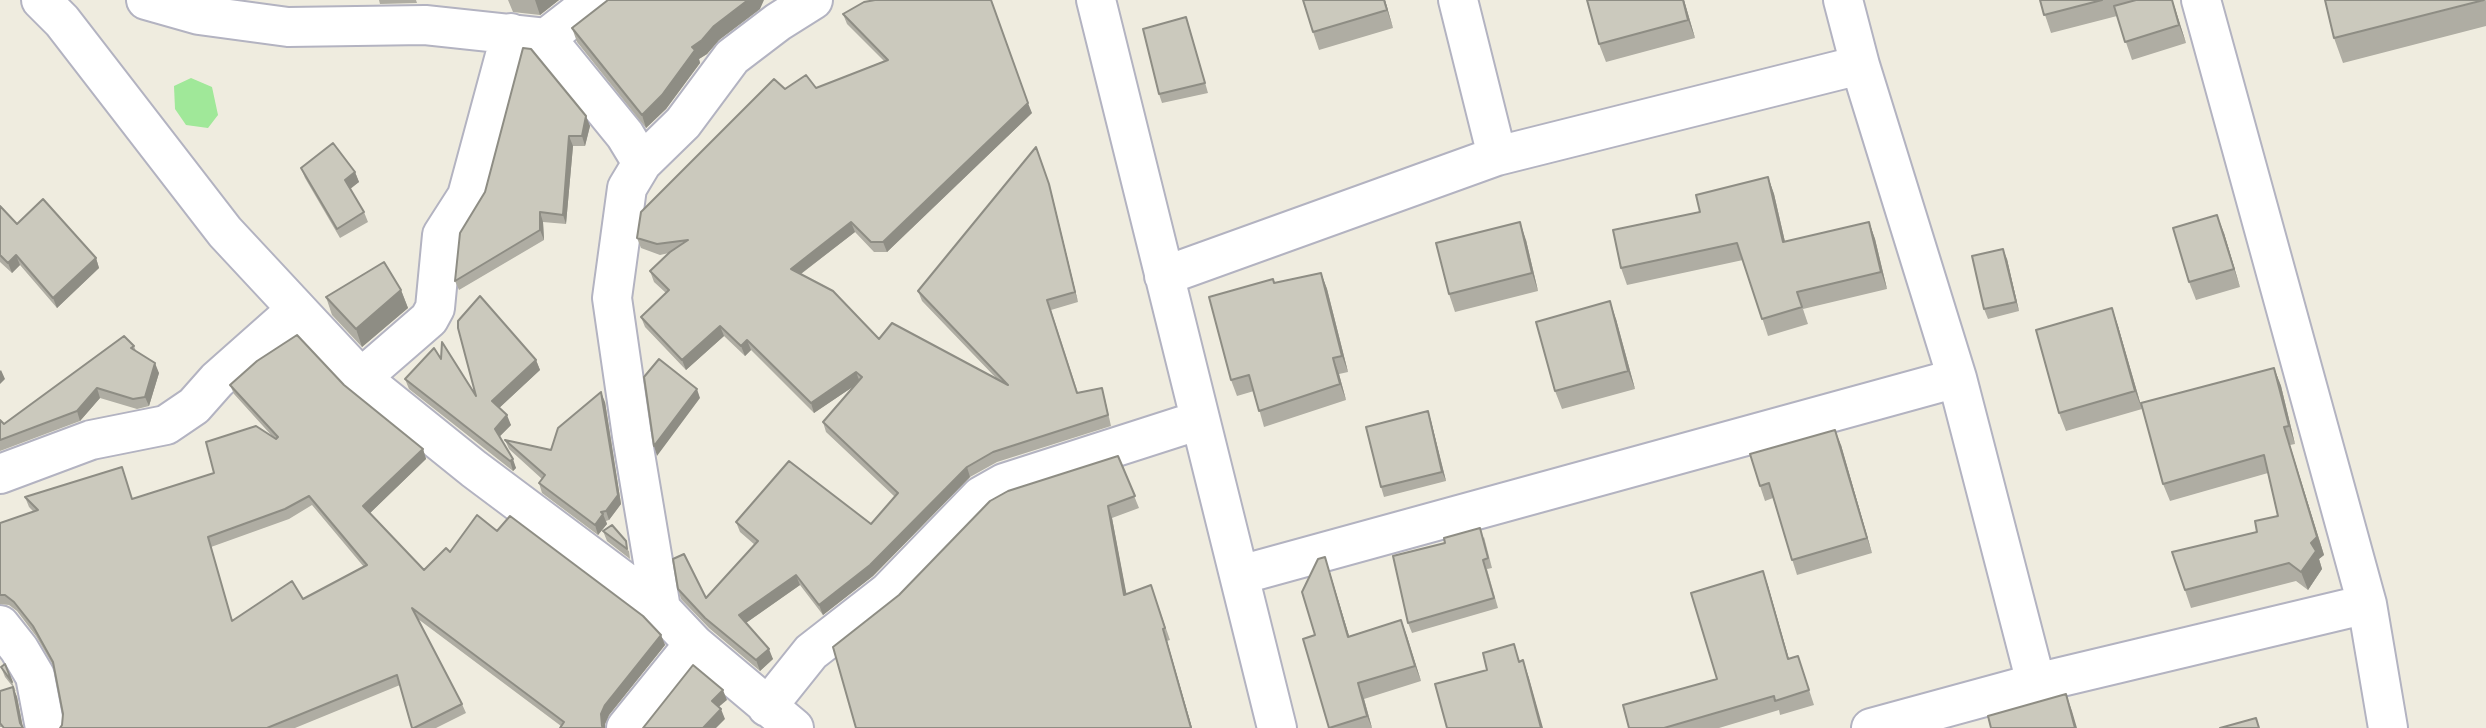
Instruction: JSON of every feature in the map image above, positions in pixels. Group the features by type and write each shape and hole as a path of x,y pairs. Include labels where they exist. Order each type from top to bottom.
{"street":[{"path":"41,0 62,21 225,232 361,378 474,469 661,609 694,644 780,717 811,652 888,592 981,496 1004,483 1200,420"},
{"path":"146,0 199,15 288,27 425,24 528,36 595,0"},
{"path":"661,609 612,298 626,188 642,163 683,122 732,57 778,22 813,0"},
{"path":"1096,0 1277,728"},
{"path":"1458,0 1497,156"},
{"path":"1843,0 1860,65 1957,378 2036,683"},
{"path":"2201,0 2367,604 2388,728"},
{"path":"361,378 429,319 435,308 442,235 467,196 528,36"},
{"path":"528,36 625,135 642,163"},
{"path":"1164,276 1497,156 1860,65"},
{"path":"0,474 91,440 166,425 194,406 217,380 296,310"},
{"path":"1240,575 1957,378"},
{"path":"1871,728 2036,683 2367,604"},
{"path":"0,625 35,676 45,728"},
{"path":"626,728 694,644"}],"green space":[{"path":"191,78 212,87 218,115 208,128 186,125 175,109 174,86"}],"building":[{"path":"608,0 748,0 692,47 695,50 662,95 642,115 572,28"},
{"path":"991,0 1028,103 883,242 871,242 851,222 791,269 833,291 879,339 892,323 1008,385 918,291 1036,147 1049,184 1075,292 1047,300 1077,393 1102,388 1108,415 993,452 967,467 870,565 819,605 796,575 739,615 769,649 756,660 705,618 678,589 673,559 684,554 706,598 758,541 736,522 789,461 871,524 898,493 823,422 862,377 856,372 811,403 747,340 741,346 720,326 682,360 641,317 669,290 650,271 688,240 657,244 637,238 641,212 774,79 785,89 806,75 816,88 888,60 843,14 864,2"},
{"path":"1303,0 1384,0 1387,10 1313,32"},
{"path":"1587,0 1683,0 1688,20 1599,44"},
{"path":"2040,0 2102,0 2044,15"},
{"path":"2136,0 2172,0 2179,25 2125,42 2114,6"},
{"path":"2325,0 2484,0 2334,38"},
{"path":"1186,17 1205,83 1159,94 1143,29"},
{"path":"523,48 531,49 586,116 582,136 569,136 563,215 540,212 540,230 455,281 460,233 485,192"},
{"path":"333,143 355,172 345,180 364,212 337,229 301,168"},
{"path":"1768,177 1783,242 1869,222 1881,272 1797,292 1802,307 1762,319 1737,243 1621,268 1613,230 1700,212 1696,195"},
{"path":"43,199 96,258 53,298 16,255 8,263 0,255 0,206 17,224"},
{"path":"2217,215 2234,269 2189,282 2173,228"},
{"path":"1520,222 1532,273 1449,294 1436,243"},
{"path":"2003,249 2016,302 1984,309 1972,256"},
{"path":"384,262 401,290 356,329 326,297"},
{"path":"1321,273 1342,356 1333,358 1340,384 1259,411 1249,375 1231,380 1209,297 1273,279 1274,283"},
{"path":"480,296 536,360 492,401 507,415 495,429 513,459 510,461 405,379 434,348 441,359 442,342 476,396 458,321"},
{"path":"1610,301 1628,371 1555,391 1536,322"},
{"path":"2112,308 2135,391 2059,413 2036,330"},
{"path":"297,335 344,385 423,449 363,506 424,570 446,548 450,552 477,515 497,531 510,516 643,616 661,635 605,705 601,714 604,728 560,728 564,722 412,608 462,704 414,728 397,675 267,728 60,728 63,714 53,662 33,626 14,602 5,595 0,595 0,523 38,510 25,497 122,467 132,499 214,473 206,442 256,426 276,439 278,437 230,385 257,361","holes":["309,496 367,565 303,599 292,581 232,621 208,537 285,509"]},
{"path":"124,336 134,346 131,348 155,363 145,397 133,399 97,388 77,411 0,440 0,420 4,424"},
{"path":"659,359 697,389 654,446 644,377"},
{"path":"2274,368 2289,426 2284,427 2317,537 2311,543 2316,551 2301,572 2289,563 2185,590 2172,552 2257,532 2255,521 2278,516 2264,455 2163,484 2141,403"},
{"path":"601,392 618,495 606,511 601,512 603,514 595,525 539,483 545,475 505,440 551,450 558,428"},
{"path":"1428,411 1442,472 1381,487 1366,427"},
{"path":"1835,430 1867,538 1792,560 1769,483 1760,486 1750,454"},
{"path":"1118,456 1135,496 1108,506 1124,595 1151,585 1191,728 856,728 833,647 899,595 990,501 1008,491"},
{"path":"612,525 626,541 627,549 603,531"},
{"path":"1480,528 1488,558 1483,560 1494,598 1408,623 1393,556 1445,543 1444,538"},
{"path":"1325,557 1348,637 1401,620 1415,666 1358,683 1367,716 1329,728 1303,639 1315,635 1302,592 1318,559"},
{"path":"1763,571 1788,659 1798,656 1809,690 1775,701 1774,696 1664,728 1629,728 1623,705 1717,679 1691,593"},
{"path":"1514,644 1519,662 1523,660 1541,728 1447,728 1435,684 1487,670 1483,653"},
{"path":"5,664 12,682 1,667"},
{"path":"693,665 723,690 712,701 721,709 703,728 643,728"},
{"path":"13,687 23,728 4,728 0,723 0,691"},
{"path":"2066,694 2075,728 1991,728 1988,716"},
{"path":"2256,718 2259,728 2220,728"}]}
